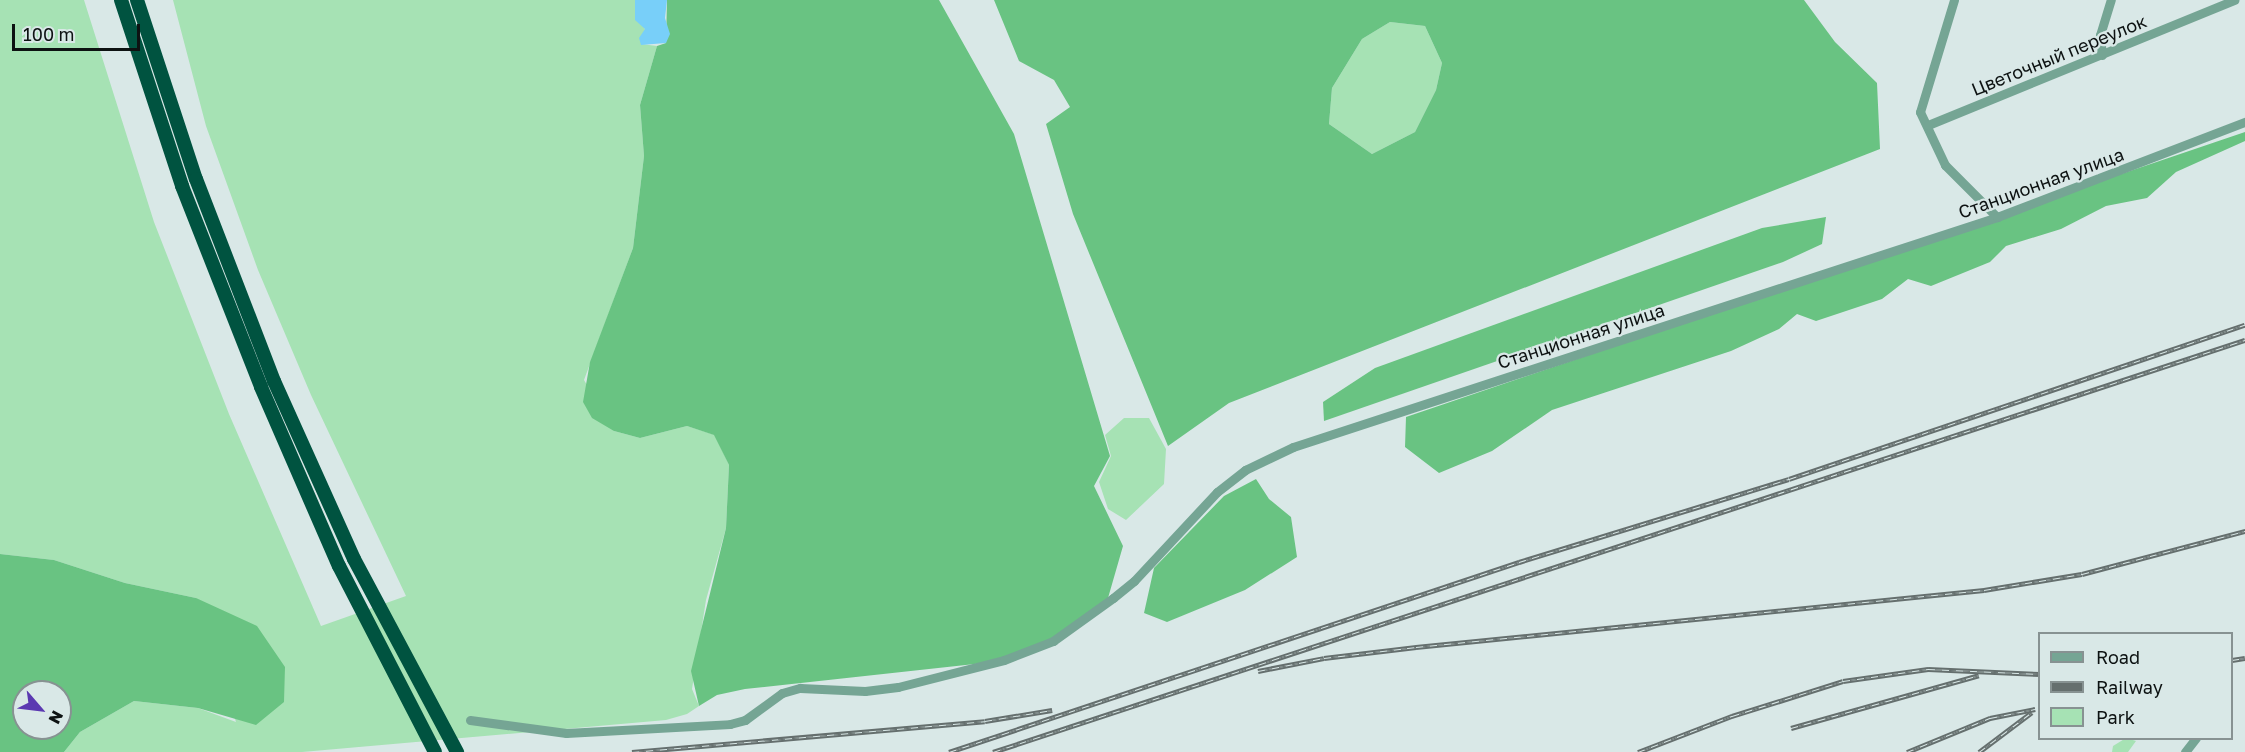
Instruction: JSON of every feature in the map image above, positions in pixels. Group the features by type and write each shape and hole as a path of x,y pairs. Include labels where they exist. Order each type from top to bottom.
{"highway":[{"path":"121,0 178,175 224,296 301,481 380,652 435,752"},
{"path":"137,0 241,300 354,560 457,752"}],"street":[{"path":"1954,0 1920,111 1945,165 1997,218"},
{"path":"2102,55 2100,35 2111,0"},
{"name":"Цветочный переулок","path":"1928,126 2235,0"},
{"name":"Станционная улица","path":"470,720 566,733 730,724 745,720 782,693 800,688 865,691 897,687 980,668 1053,641 1134,581 1217,492 1245,470 1293,447 1997,218 2245,122"},
{"path":"2185,752 2194,740"}],"green space":[{"path":"0,0 84,0 154,222 229,414 321,626 406,596 311,395 258,270 206,126 173,0 635,0 636,15 645,29 641,44 657,46 640,105 644,156 633,248 584,380 614,431 640,438 687,426 715,435 729,465 726,528 706,600 692,689 699,706 687,714 666,720 302,752 64,752 80,732 134,701 198,708 236,722 196,598 125,583 54,560 0,554"},
{"path":"667,0 939,0 1014,134 1110,456 1094,486 1123,546 1106,605 1059,637 993,662 745,689 717,695 699,706 691,671 726,528 729,465 714,435 687,426 640,438 614,431 592,418 583,402 590,362 633,248 644,156 640,105 657,46 666,43"},
{"path":"994,0 1804,0 1835,42 1877,83 1880,149 1229,403 1168,446 1073,214 1046,124 1070,107 1054,80 1019,61","holes":["1390,22 1425,26 1442,63 1436,90 1415,132 1372,154 1329,124 1332,88 1362,39"]},
{"path":"1390,22 1425,26 1442,63 1436,90 1415,132 1372,154 1329,124 1332,88 1362,39"},
{"path":"2245,132 2245,141 2176,172 2147,198 2106,206 2061,229 2006,246 1990,262 1931,286 1908,279 1882,299 1816,321 1797,314 1779,329 1731,351 1552,410 1492,451 1439,473 1405,447 1406,417"},
{"path":"1826,217 1822,244 1783,262 1324,421 1323,402 1375,368 1762,228"},
{"path":"1124,418 1149,418 1166,449 1164,484 1126,520 1108,509 1099,482 1111,456 1105,435"},
{"path":"1256,479 1269,499 1291,517 1297,557 1245,590 1167,622 1144,613 1154,568 1224,496"},
{"path":"0,554 54,560 125,583 196,598 257,626 285,667 284,702 256,725 198,708 134,701 80,732 64,752 0,752"},
{"path":"2123,740 2136,741 2128,752 2112,752 2113,746"}],"water":[{"path":"635,0 667,0 665,18 670,34 666,43 641,45 639,38 645,29 635,20"}],"railway":[{"path":"949,752 1519,562 1789,479 2245,325"},
{"path":"993,752 2245,340"},
{"path":"1258,671 1324,658 1416,647 1984,590 2082,574 2245,531"},
{"path":"2233,660 2245,658"},
{"path":"1638,752 1732,716 1843,681 1928,669 2038,674"},
{"path":"1791,728 1979,675"},
{"path":"1907,752 1990,718 2035,709"},
{"path":"632,752 985,721 1052,710"},
{"path":"1979,752 2032,712"}]}
